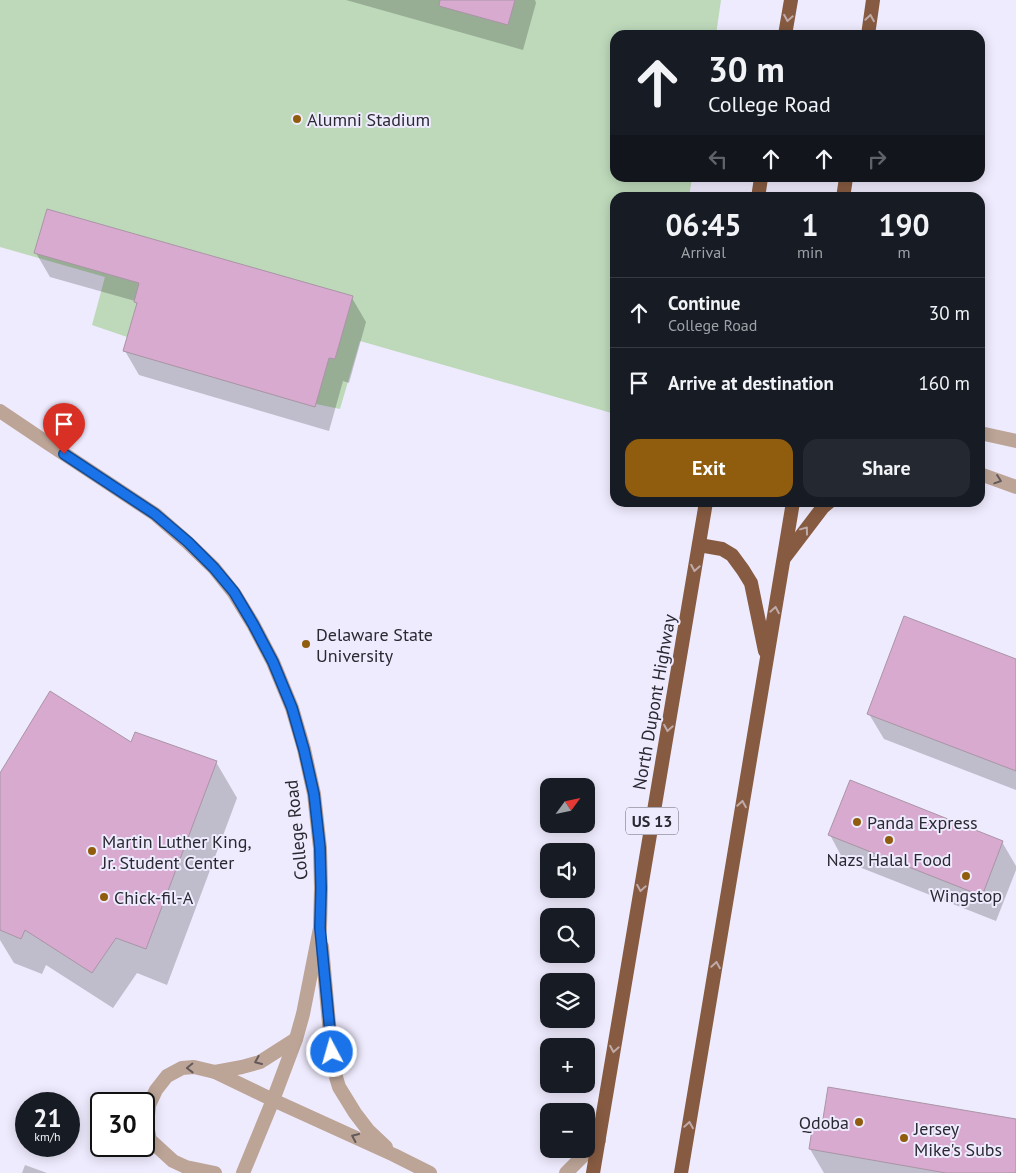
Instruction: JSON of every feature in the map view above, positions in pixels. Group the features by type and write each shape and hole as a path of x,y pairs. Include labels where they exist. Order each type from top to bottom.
{"highway":[{"path":"786,30 791,0"},
{"path":"869,30 873,0"},
{"name":"North Dupont Highway","path":"593,1173 705,507"},
{"path":"681,1173 792,507"},
{"path":"783,560 822,507"},
{"path":"699,545 722,550 732,555 743,570 750,583 766,659"}],"street":[{"name":"College Road","path":"0,411 155,514 188,542 214,568 234,592 253,624 273,662 292,708 314,794 320,842 320,928 304,1014 273,1100 242,1173"},
{"path":"985,434 1016,441"},
{"path":"985,476 1016,487"},
{"path":"320,928 333,1068 339,1087 368,1130 394,1155"},
{"path":"214,1072 260,1062 296,1038"},
{"path":"184,1173 150,1140 147,1126 149,1105 156,1090 167,1076 182,1068 194,1067 214,1072 430,1173"},
{"path":"566,1173 599,1140"},
{"path":"173,1161 186,1167 215,1173"}],"green space":[{"path":"0,0 721,0 717,30 610,30 610,182 691,182 690,192 610,192 610,413 360,341 340,409 316,404 315,407 123,351 127,337 92,325 105,277 0,247"}],"building":[{"path":"440,0 515,0 508,25 439,6"},
{"path":"47,209 353,296 335,359 329,358 315,407 123,351 137,303 134,302 139,283 34,253"},
{"path":"904,616 1016,659 1016,771 867,714"},
{"name":"Martin Luther King, Jr. Student Center","path":"50,691 131,742 135,732 217,761 146,949 116,938 92,973 25,930 21,939 0,930 0,773"},
{"path":"850,780 1003,841 982,896 828,835"},
{"path":"828,1087 1016,1119 1016,1173 946,1173 809,1149 813,1123 822,1125"}],"place":[{"name":"Alumni Stadium","path":"297,119"},
{"name":"Delaware State University","path":"306,644"},
{"name":"Panda Express","path":"857,822"},
{"name":"Nazs Halal Food","path":"889,840"},
{"name":"Martin Luther King, Jr. Student Center","path":"92,851"},
{"name":"Wingstop","path":"966,876"},
{"name":"Chick-fil-A","path":"104,897"},
{"name":"Qdoba","path":"859,1122"},
{"name":"Jersey Mike's Subs","path":"904,1138"}],"route":[{"path":"64,454 155,514 188,542 214,568 234,592 273,662 292,708 314,794 320,848 320,928 332,1052"}]}
